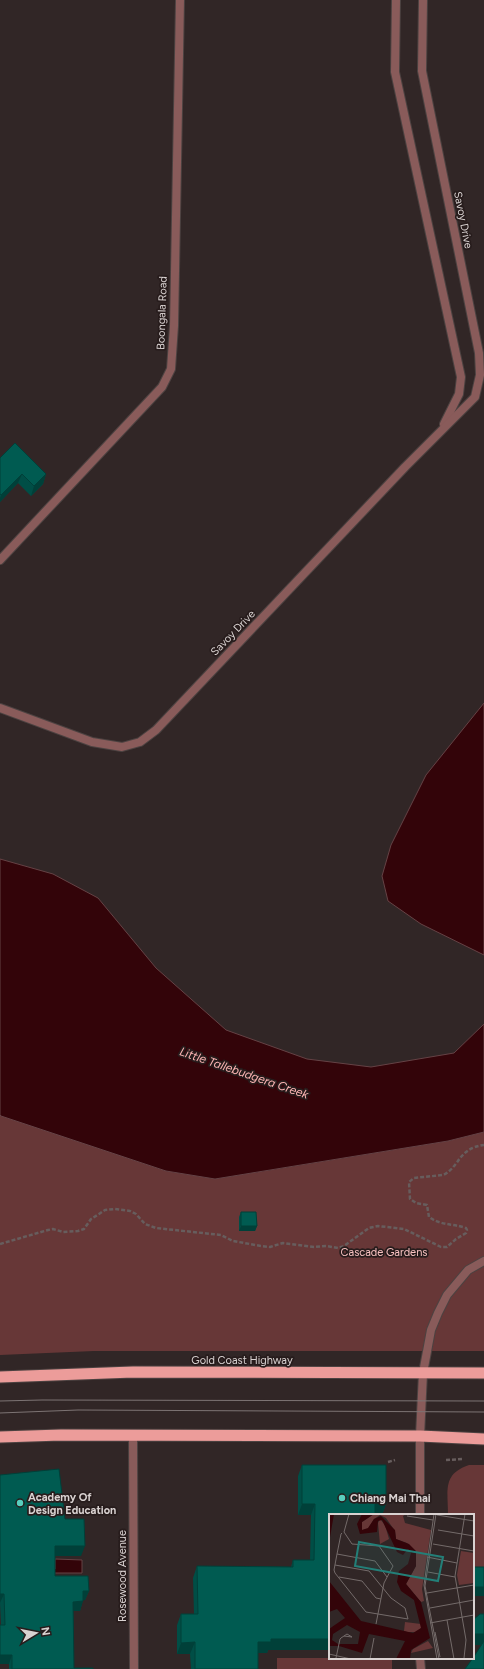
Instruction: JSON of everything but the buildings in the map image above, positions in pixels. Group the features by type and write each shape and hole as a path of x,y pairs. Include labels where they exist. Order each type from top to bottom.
{"highway":[{"name":"Gold Coast Highway","path":"0,1377 133,1372 484,1373"},
{"path":"0,1437 50,1435 420,1436 484,1439"}],"street":[{"name":"Boongala Road","path":"0,560 162,387 171,368 174,326 180,0"},
{"name":"Savoy Drive","path":"396,0 395,72 461,377 459,394 441,430"},
{"name":"Savoy Drive","path":"0,708 92,742 122,747 140,742 156,730 441,430 475,397 480,375 479,353 422,71 423,0"},
{"path":"420,1514 420,1436 423,1373 432,1330 447,1295 468,1270 484,1260"},
{"name":"Rosewood Avenue","path":"132,1436 134,1669"}],"path":[{"path":"0,1244 53,1229 63,1232 78,1231 84,1229 91,1219 98,1214 105,1210 115,1209 130,1211 136,1214 145,1224 156,1228 221,1234 233,1241 261,1246 270,1247 283,1243 338,1248 344,1246 369,1228 378,1226 404,1229 441,1247 447,1247 466,1232 466,1228 455,1225 440,1224 429,1217 427,1205 416,1203 410,1199 409,1182 414,1178 447,1174 462,1155 470,1150 484,1145"},
{"path":"446,1460 463,1459"},
{"path":"388,1462 395,1460"}],"green space":[{"name":"Cascade Gardens","path":"0,1115 166,1171 215,1179 448,1141 484,1132 484,1351 94,1351 0,1355"},
{"path":"469,1465 484,1465 484,1572 474,1572 474,1514 448,1514 448,1484 454,1473"},
{"path":"277,1658 392,1659 392,1669 277,1669"}],"water":[{"path":"484,703 484,955 421,924 388,901 382,876 391,845 426,775"},
{"name":"Little Tallebudgera Creek","path":"0,859 53,874 98,898 156,968 226,1030 307,1059 371,1067 454,1053 484,1024 484,1132 448,1141 215,1179 166,1171 1,1116"},
{"path":"55,1559 82,1560 82,1573 52,1573 52,1570 55,1569"}],"tram line":[{"path":"0,1401 484,1401"},
{"path":"0,1413 78,1410 484,1412"}],"place":[{"name":"Chiang Mai Thai","path":"342,1498"},
{"name":"Academy Of Design Education","path":"20,1503"}]}
